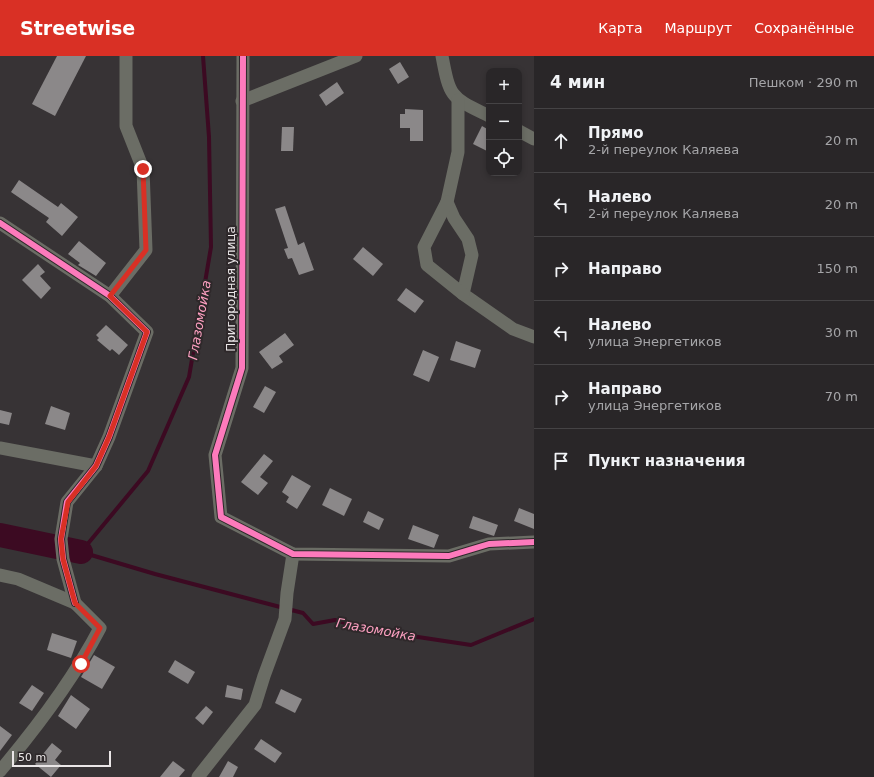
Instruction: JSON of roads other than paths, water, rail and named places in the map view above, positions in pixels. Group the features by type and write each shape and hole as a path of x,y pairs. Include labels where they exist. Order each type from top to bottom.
{"street":[{"path":"110,296 146,250 143,169 126,126 126,56"},
{"name":"Пригородная улица","path":"243,56 242,368 215,455 221,518 292,554"},
{"path":"242,101 356,56"},
{"path":"442,56 450,91 458,100 486,114"},
{"path":"458,100 458,152 448,202 424,247 427,265 513,329 534,337"},
{"path":"522,133 534,139"},
{"path":"448,202 454,218 468,239 472,255 464,294"},
{"path":"0,223 110,296 147,332 109,437 96,466 68,502 61,539 63,559 75,603"},
{"path":"0,448 96,466"},
{"path":"198,777 255,705 285,619 292,554 449,556 489,544 534,542"},
{"path":"0,575 18,579 75,603 100,628 81,664 64,689 37,727 0,771"}],"waterway":[{"name":"Глазомойка","path":"203,56 209,137 211,247 189,377 148,471 81,552 155,574 303,613 313,624 335,620 365,629 471,645 534,619"},
{"name":"Глазомойка","path":"0,535 81,552"}]}
